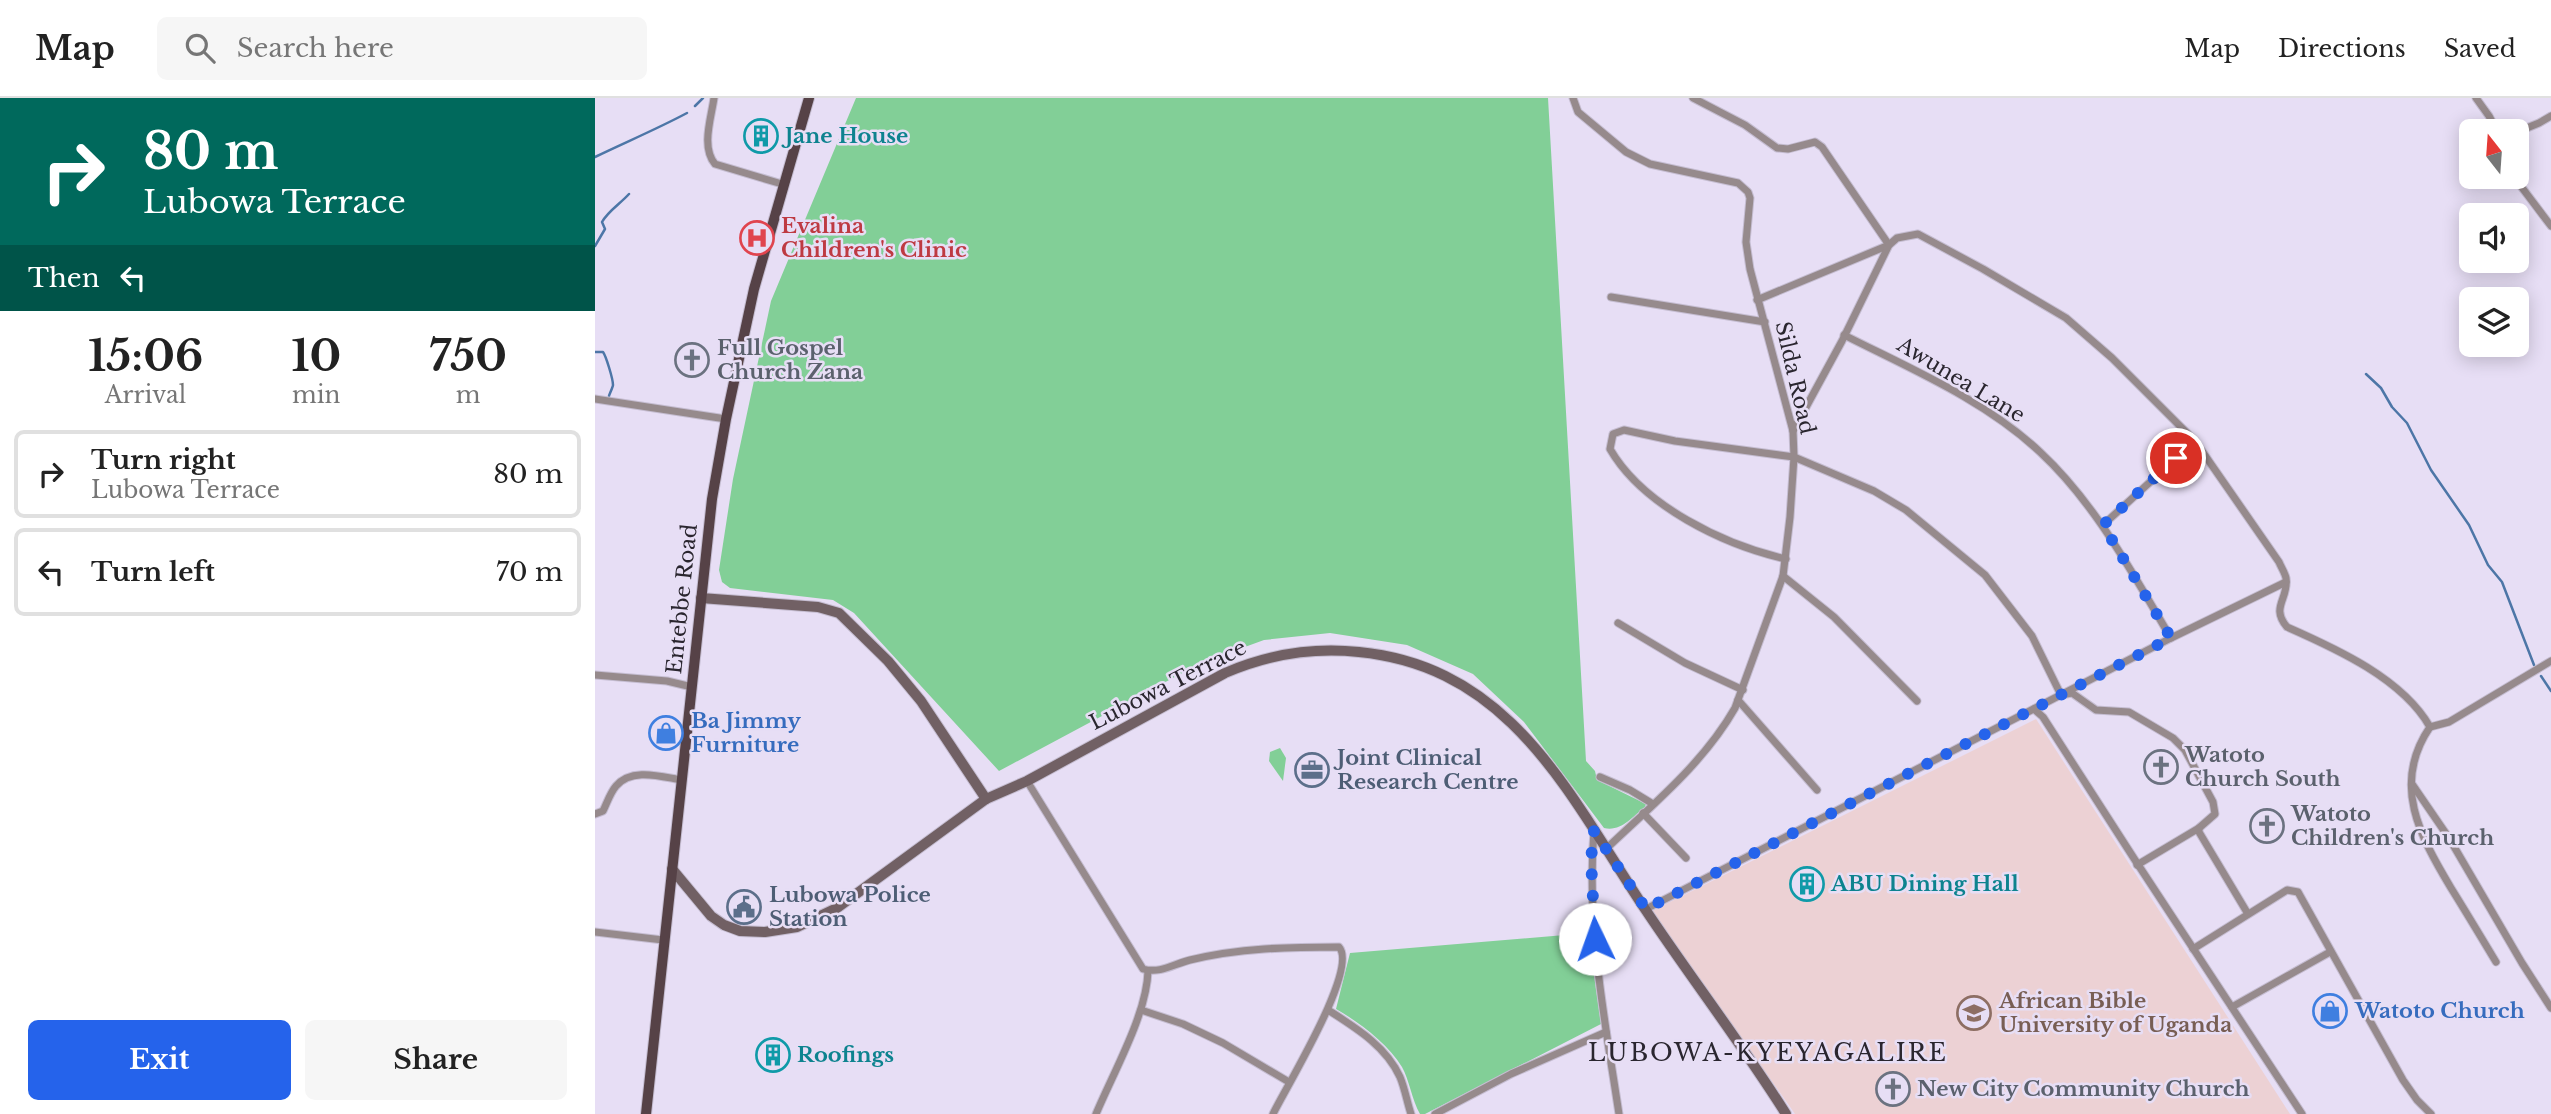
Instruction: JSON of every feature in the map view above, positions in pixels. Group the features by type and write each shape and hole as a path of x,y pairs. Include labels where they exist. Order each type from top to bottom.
{"main road":[{"name":"Entebbe Road","path":"646,1114 712,499 754,289 782,184 809,98"}],"street":[{"path":"713,98 708,147 712,160 720,167 782,184"},
{"name":"Silda Road","path":"1573,98 1578,112 1626,152 1650,164 1743,186 1750,198 1746,242 1757,300 1793,431 1794,457 1783,576 1743,690 1724,727 1700,758 1607,849"},
{"path":"1693,98 1745,125 1777,148 1788,149 1815,142 1822,147 1889,245"},
{"path":"2476,98 2491,119"},
{"path":"2529,127 2551,116"},
{"path":"2523,189 2551,226"},
{"path":"1757,300 1889,245 1906,235 1918,234 2066,318 2112,358 2195,441 2273,552 2286,582 2279,612 2287,627 2355,660 2417,706 2430,727"},
{"path":"1793,431 1889,245"},
{"path":"1611,297 1765,322"},
{"name":"Awunea Lane","path":"1844,335 1922,374 1997,418 2058,470 2103,525 2171,638"},
{"path":"595,399 726,419"},
{"path":"1786,559 1748,549 1670,509 1634,480 1615,458 1610,449 1613,434 1625,430 1675,441 1794,457 1874,491 1906,510 1985,575 2032,636 2061,695"},
{"path":"2103,525 2195,441"},
{"path":"1783,576 1834,617 1917,701"},
{"path":"1646,909 2171,638 2286,582"},
{"path":"701,598 817,607 839,613 888,661 921,701 986,799"},
{"path":"1618,623 1685,663 1743,690"},
{"name":"Lubowa Terrace","path":"672,869 711,916 724,925 740,931 779,931 817,919 837,908 986,799 1243,666 1277,655 1321,649 1389,655 1422,665 1469,687 1505,715 1537,749 1786,1114"},
{"path":"2496,962 2422,838 2413,812 2412,785 2418,746 2430,727 2449,722 2551,661"},
{"path":"595,675 667,681 692,687"},
{"path":"2061,695 2072,693 2096,710 2129,712 2173,738 2185,750 2213,802 2215,814 2199,828 2137,864"},
{"path":"1738,701 1817,790"},
{"path":"2033,709 2043,717 2302,1114"},
{"path":"595,814 603,811 614,789 628,777 643,775 682,780"},
{"path":"1600,777 1653,804"},
{"path":"1027,780 1143,969 1155,971 1186,961 1277,947 1339,947 1343,956 1341,973 1328,1010 1273,1114"},
{"path":"2412,785 2449,838 2522,964 2551,1008"},
{"path":"1643,813 1686,858"},
{"path":"2199,828 2248,914"},
{"path":"1594,831 1591,859 1594,926 1619,1114"},
{"path":"2193,949 2287,890 2298,892 2403,1080 2431,1114"},
{"path":"595,932 663,940"},
{"path":"2232,1007 2330,952"},
{"path":"1096,1114 1141,1010 1149,971"},
{"path":"1141,1010 1183,1024 1223,1042 1289,1082"},
{"path":"1328,1010 1391,1059 1401,1079 1412,1114"},
{"path":"1435,1114 1511,1074 1607,1032"}],"shaded area":[{"name":"African Bible University of Uganda","path":"2036,719 2290,1114 1795,1114 1652,911"}],"green space":[{"path":"856,98 1548,98 1586,761 1595,771 1597,780 1646,804 1645,807 1621,826 1604,828 1524,722 1473,674 1407,645 1330,633 1264,640 1201,663 999,771 854,613 833,600 730,588 722,582 719,570 733,479 771,301"},
{"path":"1280,748 1286,758 1283,781 1269,761 1270,752"},
{"path":"1588,933 1601,1024 1425,1114 1420,1114 1396,1058 1363,1027 1336,1009 1350,953"}],"waterway":[{"path":"695,106 703,98"},
{"path":"595,157 687,113"},
{"path":"595,246 605,229 602,222 629,194"},
{"path":"595,352 603,352 609,368 613,385 609,396"},
{"path":"2366,374 2381,388 2392,407 2407,423 2431,470 2469,525 2488,565 2502,582 2534,665"},
{"path":"2541,676 2551,691"}],"place":[{"name":"Jane House","path":"761,136"},
{"name":"Evalina Children's Clinic","path":"757,238"},
{"name":"Full Gospel Church Zana","path":"692,360"},
{"name":"Ba Jimmy Furniture","path":"666,733"},
{"name":"Watoto Church South","path":"2161,767"},
{"name":"Joint Clinical Research Centre","path":"1312,770"},
{"name":"Watoto Children's Church","path":"2267,826"},
{"name":"ABU Dining Hall","path":"1807,884"},
{"name":"Lubowa Police Station","path":"744,907"},
{"name":"Watoto Church","path":"2330,1011"},
{"name":"African Bible University of Uganda","path":"1974,1013"},
{"name":"Roofings","path":"773,1055"},
{"name":"New City Community Church","path":"1893,1089"}],"district":[{"name":"LUBOWA-KYEYAGALIRE","path":"1768,1053"}],"route":[{"path":"1595,939 1591,873 1594,831 1646,909 2171,638 2103,525 2176,458"}]}
